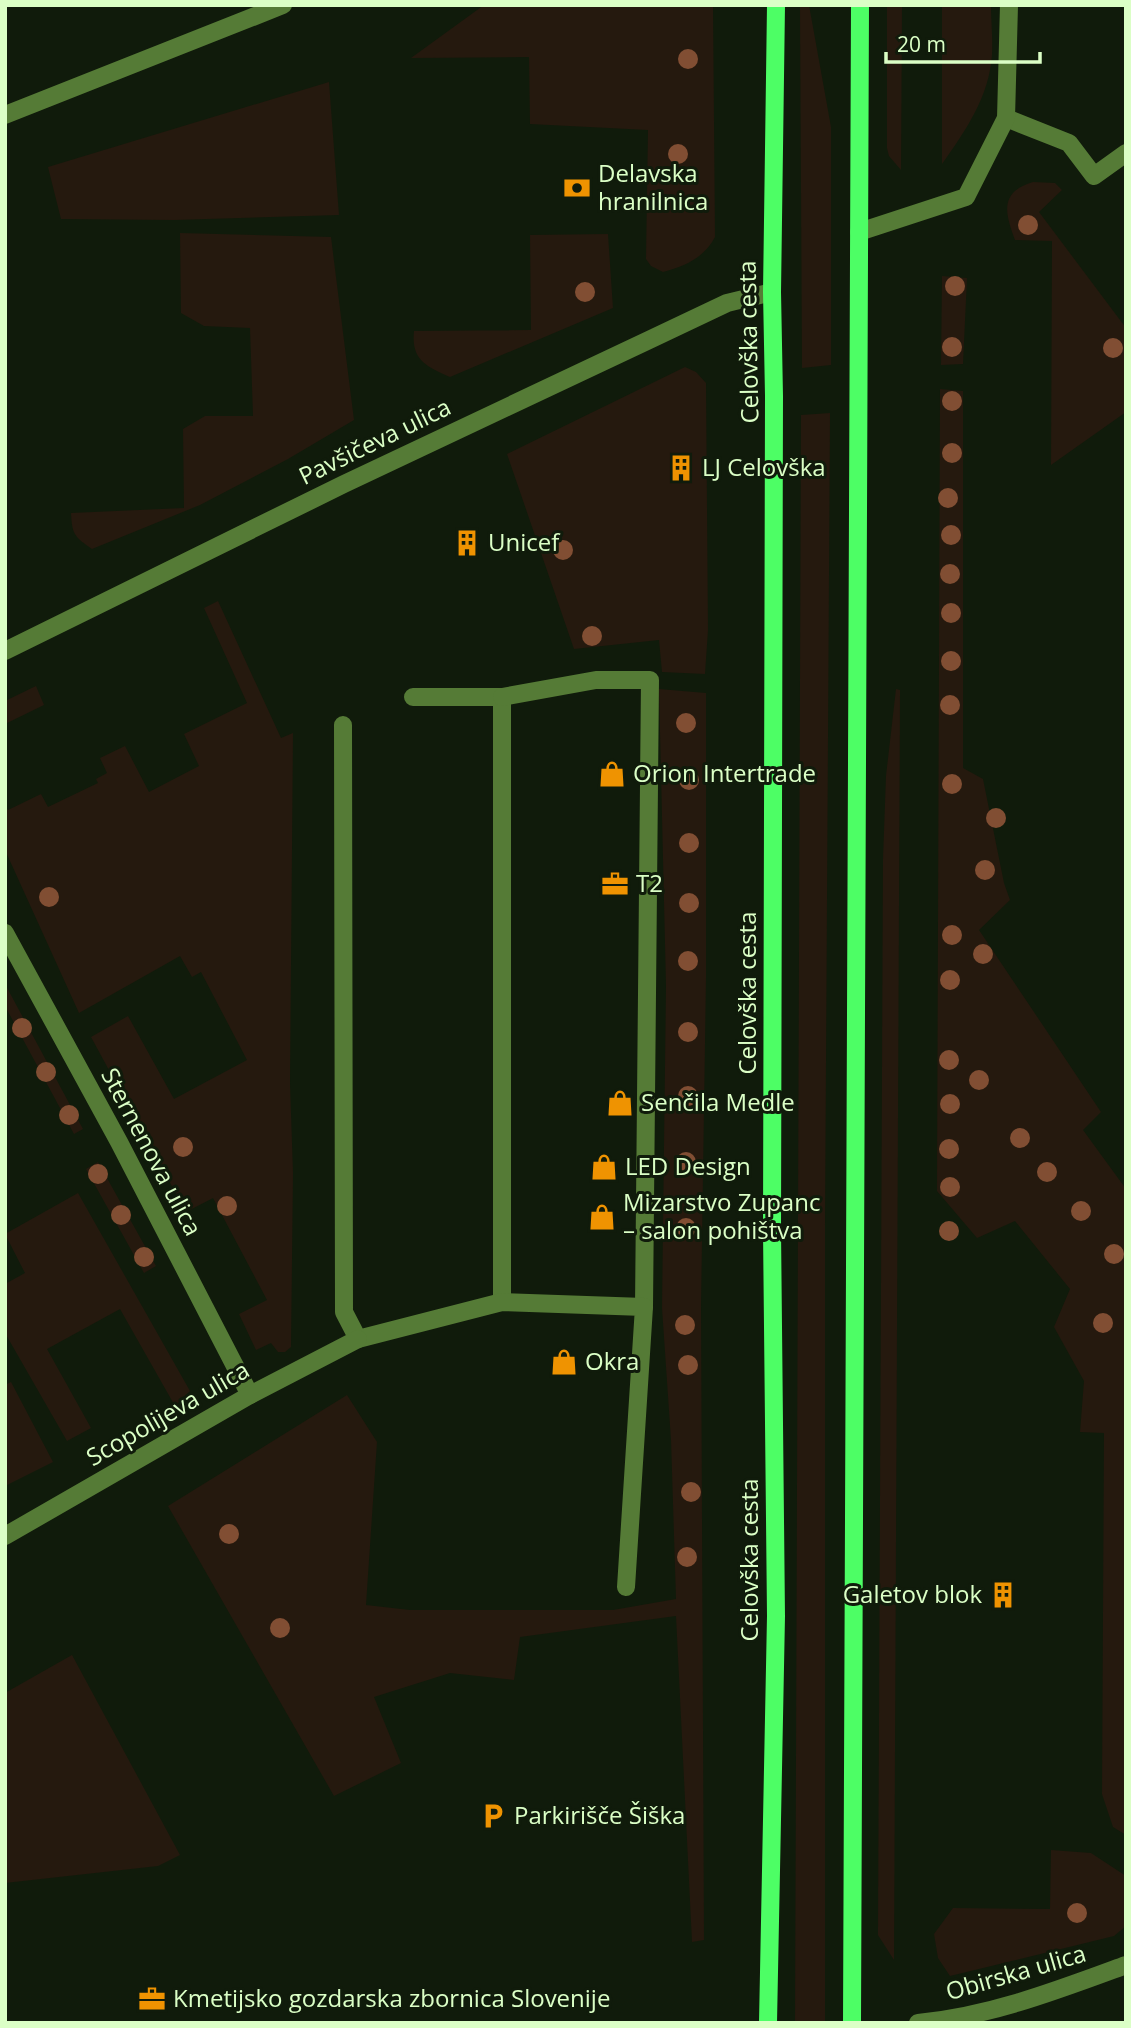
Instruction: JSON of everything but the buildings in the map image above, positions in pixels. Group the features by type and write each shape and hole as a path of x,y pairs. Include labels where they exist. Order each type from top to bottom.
{"main road":[{"name":"Celovška cesta","path":"768,2023 776,1616 772,1230 772,292 776,5"},
{"path":"852,2023 860,5"}],"street":[{"path":"5,115 283,5"},
{"path":"859,232 966,197 1006,118 1009,5"},
{"path":"1006,118 1069,143 1094,176 1126,153"},
{"name":"Pavšičeva ulica","path":"5,651 344,484 598,363 727,303 772,292"},
{"path":"413,696 502,697 596,680 650,680 644,1307 626,1587"},
{"path":"502,697 502,1302"},
{"path":"343,725 344,1312 358,1339"},
{"name":"Sternenova ulica","path":"5,933 119,1142 250,1395"},
{"name":"Scopolijeva ulica","path":"5,1536 250,1395 358,1339 502,1302 644,1307"},
{"name":"Obirska ulica","path":"919,2023 950,2020 1026,2001 1126,1965"}],"shaded area":[{"path":"484,5 713,5 715,237 700,256 663,272 651,266 646,259 648,130 530,124 529,57 411,58"},
{"path":"800,5 809,5 831,127 831,365 802,368"},
{"path":"887,5 902,5 901,170 889,156 887,148"},
{"path":"942,5 991,5 992,55 981,99 968,126 942,164"},
{"path":"329,82 339,215 174,220 61,219 48,167"},
{"path":"1033,182 1055,183 1062,190 1039,212 1126,328 1126,412 1051,465 1052,241 1015,240 1007,212 1014,191"},
{"path":"180,233 331,237 354,420 288,459 200,505 92,549 76,535 71,513 184,508 183,429 205,416 253,416 250,328 204,326 181,313"},
{"path":"608,234 613,308 450,377 427,365 418,355 414,331 531,330 530,235"},
{"path":"942,276 967,278 963,364 941,365"},
{"path":"685,367 696,372 706,383 708,630 705,674 662,672 659,640 574,649 507,454"},
{"path":"940,389 963,391 963,768 983,779 1004,883 1010,900 979,930 1101,1112 1083,1130 1126,1189 1126,1835 1113,1827 1102,1794 1104,1433 1080,1432 1084,1381 1054,1327 1070,1289 1015,1221 977,1238 937,1191"},
{"path":"830,413 825,1225 825,2023 795,2023 801,415"},
{"path":"218,601 281,738 293,733 291,1347 285,1352 278,1352 271,1343 256,1350 239,1314 267,1300 213,1198 186,1212 91,1037 128,1016 174,1099 247,1060 201,972 192,977 180,956 79,1013 5,850 5,806 8,810 41,794 48,807 98,783 96,779 107,773 100,758 125,746 149,792 199,766 184,734 247,703 204,608"},
{"path":"36,686 44,705 5,724 5,701"},
{"path":"659,689 706,693 706,978 701,1306 704,1940 692,1942 676,1616 520,1637 514,1680 450,1673 374,1697 401,1763 334,1796 168,1506 347,1395 377,1442 366,1605 410,1610 613,1610 676,1599 671,1440 662,1308 666,986"},
{"path":"896,689 900,690 894,1960 878,1935 883,859 886,776"},
{"path":"5,984 83,1129 74,1134 5,1006"},
{"path":"98,1162 156,1266 144,1273 86,1169"},
{"path":"78,1193 190,1391 175,1406 120,1309 47,1349 91,1428 67,1441 5,1333 5,1284 25,1273 5,1234"},
{"path":"11,1382 53,1462 5,1486 5,1385"},
{"path":"72,1655 180,1855 158,1866 5,1883 5,1693"},
{"path":"1051,1850 1091,1853 1126,1876 1126,1926 1114,1936 950,1976 938,1958 934,1934 953,1908 1050,1909"}],"place":[{"name":"Delavska hranilnica","path":"577,188"},
{"name":"LJ Celovška","path":"681,468"},
{"name":"Unicef","path":"467,543"},
{"name":"Orion Intertrade","path":"612,774"},
{"name":"T2","path":"615,884"},
{"name":"Senčila Medle","path":"620,1103"},
{"name":"LED Design","path":"604,1167"},
{"name":"Mizarstvo Zupanc – salon pohištva","path":"602,1217"},
{"name":"Okra","path":"564,1362"},
{"name":"Galetov blok","path":"1003,1595"},
{"name":"Parkirišče Šiška","path":"493,1816"},
{"name":"Kmetijsko gozdarska zbornica Slovenije","path":"152,1999"}]}
